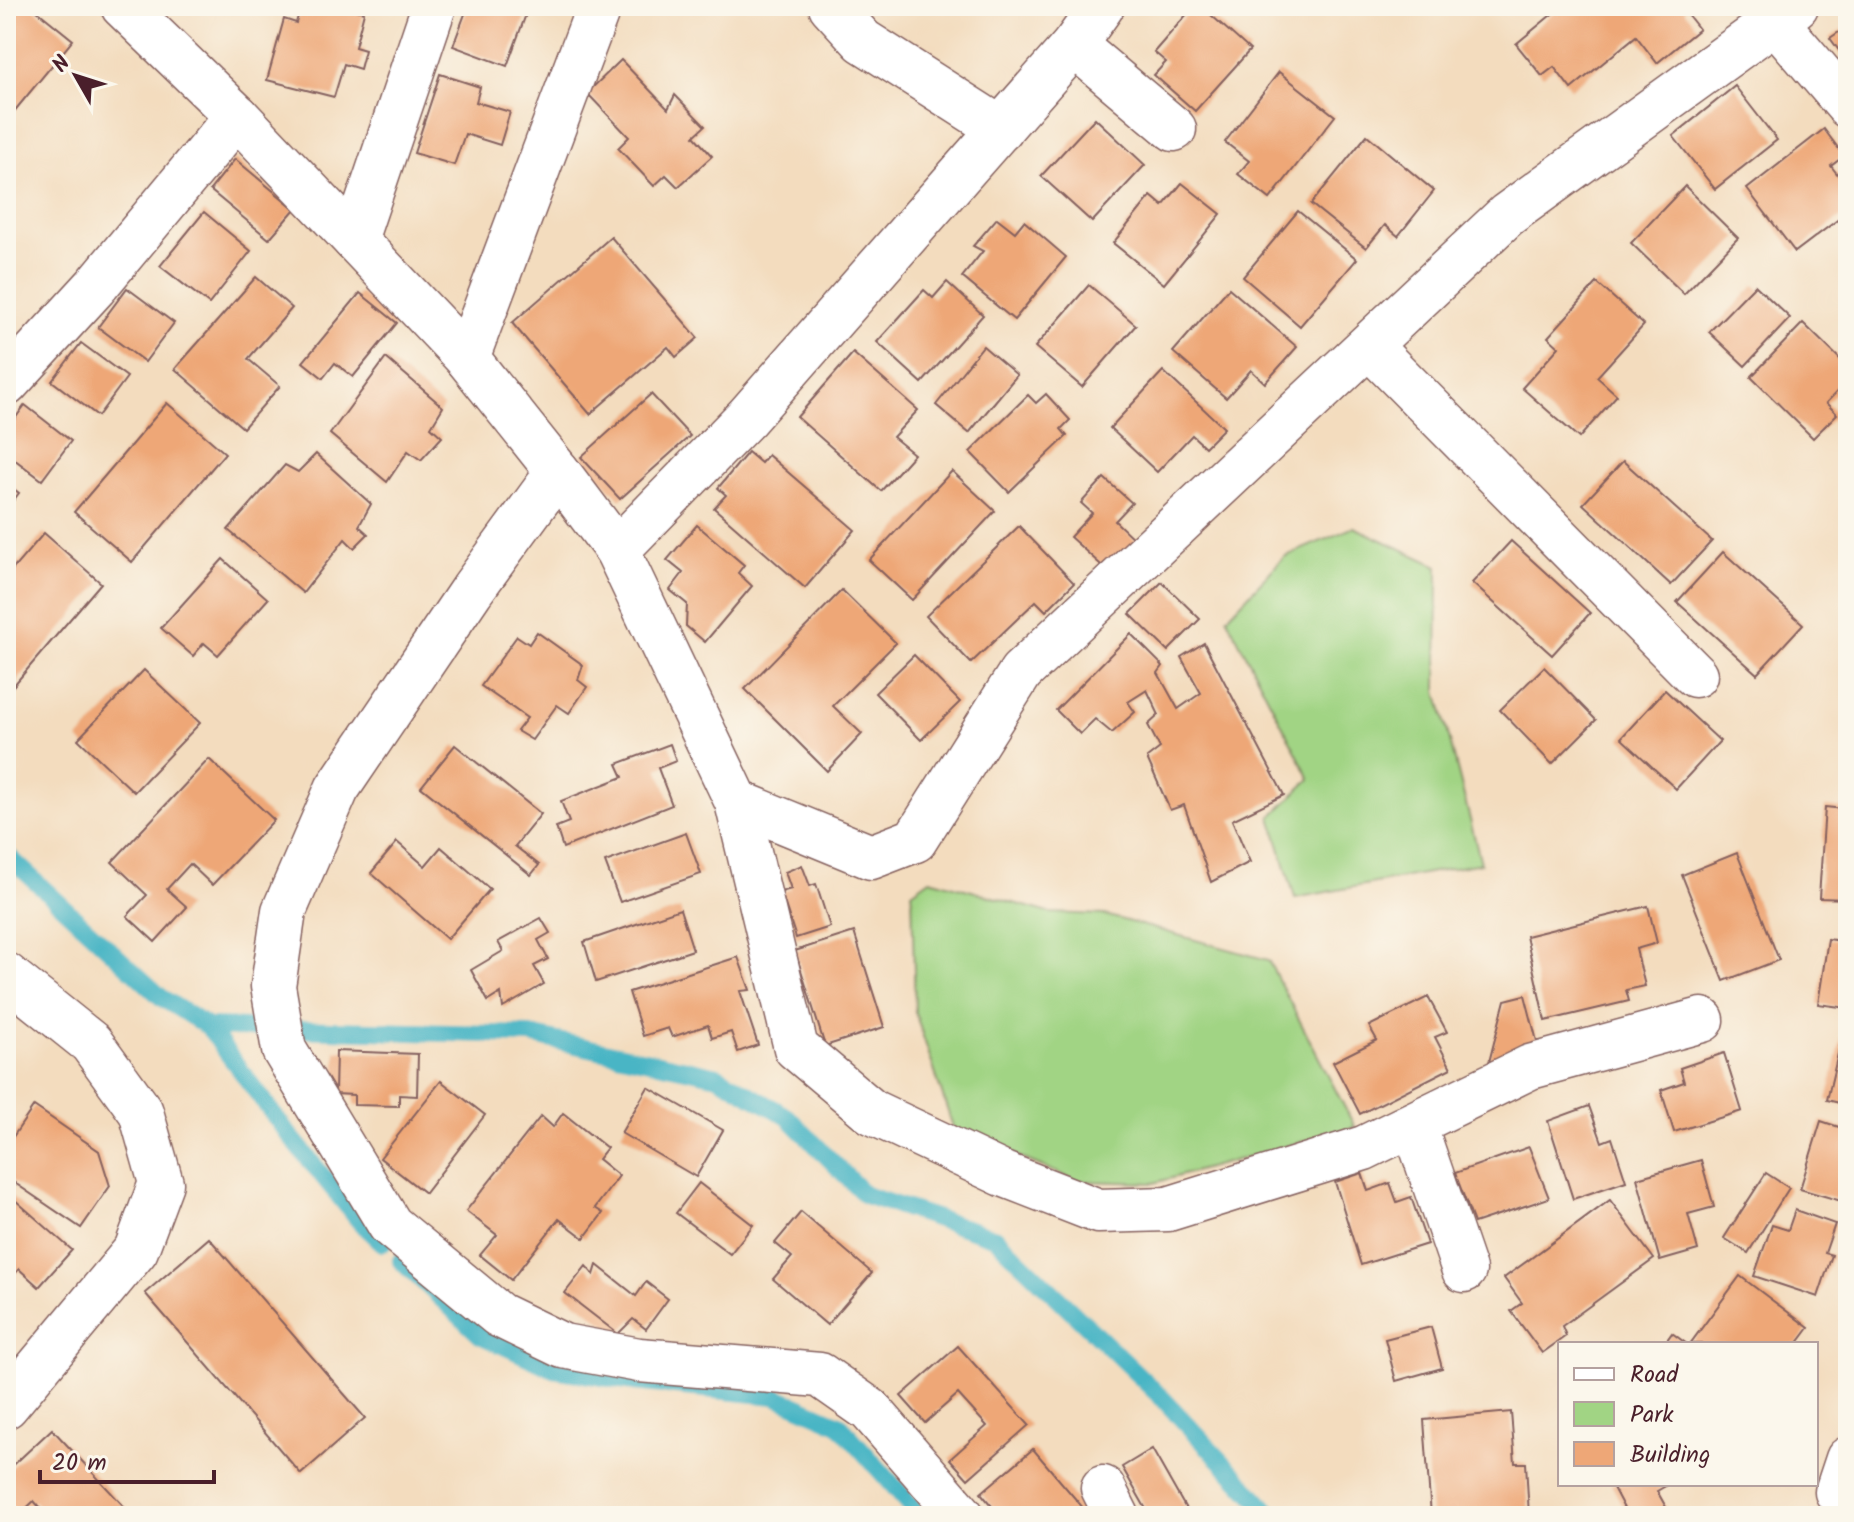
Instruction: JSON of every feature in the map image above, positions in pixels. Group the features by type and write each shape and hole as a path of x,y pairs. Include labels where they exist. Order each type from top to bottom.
{"street":[{"path":"123,6 237,116 467,358 617,550 737,802 796,1048 872,1112 990,1168 1098,1211 1168,1209 1364,1148 1530,1067 1702,1020"},
{"path":"355,240 434,6"},
{"path":"467,358 599,6"},
{"path":"831,6 863,41 1001,129"},
{"path":"617,550 747,417 1074,45 1102,6"},
{"path":"737,802 871,857 915,840 1021,672 1507,215 1785,13 1848,106"},
{"path":"1074,45 1174,129"},
{"path":"6,384 95,287 237,116"},
{"path":"1369,346 1695,675"},
{"path":"558,472 471,591 337,789 284,911 273,986 284,1050 390,1225 499,1315 563,1346 639,1360 820,1375 870,1410 962,1516"},
{"path":"6,975 91,1043 141,1112 161,1183 136,1250 6,1406"},
{"path":"1414,1124 1464,1270"},
{"path":"1848,1459 1837,1492 1848,1499"}],"green space":[{"path":"1354,527 1438,566 1437,690 1481,863 1295,898 1271,817 1310,779 1227,618 1284,557"},
{"path":"930,879 1049,913 1105,915 1268,960 1355,1127 1154,1183 1077,1181 954,1130 915,1012 912,892"}],"building":[{"path":"10,6 31,6 73,40 12,114 6,109 6,12"},
{"path":"301,6 353,6 352,9 364,12 355,47 365,50 360,69 344,64 334,97 267,80 284,19 296,23"},
{"path":"468,6 529,6 507,66 453,46"},
{"path":"1194,6 1201,6 1250,50 1195,111 1154,75 1166,62 1154,52"},
{"path":"1562,6 1689,6 1684,10 1699,29 1657,63 1636,36 1571,89 1554,67 1542,76 1516,44"},
{"path":"1848,26 1848,63 1830,38"},
{"path":"621,60 668,109 675,95 705,126 694,136 712,156 678,187 666,175 654,186 618,148 629,137 587,93"},
{"path":"1279,72 1335,116 1270,199 1238,174 1249,161 1225,142"},
{"path":"440,74 480,87 476,102 510,112 500,145 465,134 454,165 414,153"},
{"path":"1735,86 1777,140 1715,189 1673,136"},
{"path":"1095,118 1145,165 1092,222 1041,176"},
{"path":"1824,129 1844,156 1831,166 1848,188 1848,212 1795,252 1747,189"},
{"path":"1367,135 1434,191 1398,236 1385,225 1366,248 1311,204"},
{"path":"235,159 295,209 269,239 210,190"},
{"path":"1182,183 1221,214 1164,284 1113,243 1151,196 1163,206"},
{"path":"1685,186 1738,238 1684,294 1631,243"},
{"path":"1298,211 1357,259 1300,326 1243,277"},
{"path":"204,212 251,251 209,304 160,266"},
{"path":"997,218 1015,232 1024,221 1066,257 1014,320 962,277 983,251 973,246"},
{"path":"611,237 698,338 676,357 668,347 590,414 512,323"},
{"path":"256,277 292,308 248,359 280,386 243,428 175,369"},
{"path":"947,282 983,315 922,383 877,342 924,290 933,298"},
{"path":"1597,283 1644,325 1597,377 1617,395 1579,438 1522,388 1559,347 1548,337"},
{"path":"1089,285 1136,325 1082,387 1035,347"},
{"path":"1755,285 1790,318 1745,366 1709,332"},
{"path":"127,288 174,323 145,362 98,327"},
{"path":"1229,288 1297,347 1265,383 1251,370 1226,398 1173,352"},
{"path":"360,293 397,323 353,377 335,363 323,378 303,362"},
{"path":"1803,323 1848,367 1848,380 1826,403 1837,414 1813,438 1751,377"},
{"path":"81,343 127,377 98,416 52,381"},
{"path":"983,346 1017,375 969,433 936,405"},
{"path":"853,353 918,410 893,437 914,454 881,491 797,417"},
{"path":"386,358 443,407 431,427 442,437 421,460 408,451 387,482 330,434"},
{"path":"1163,371 1224,428 1205,447 1192,435 1157,472 1110,428"},
{"path":"651,394 690,436 620,499 581,457"},
{"path":"1046,394 1070,420 1061,429 1067,436 1009,492 970,452 1028,395 1036,403"},
{"path":"167,403 225,453 132,562 74,512"},
{"path":"25,405 71,441 42,480 6,453 6,431"},
{"path":"748,452 761,463 768,455 855,530 805,588 714,508 726,495 718,488"},
{"path":"316,454 371,504 359,526 368,534 354,548 345,539 303,593 228,530 285,465 298,472"},
{"path":"1623,461 1712,541 1671,585 1583,504"},
{"path":"952,471 995,511 912,600 869,560"},
{"path":"1104,478 1132,503 1115,521 1137,542 1110,573 1070,537 1092,513 1081,503"},
{"path":"6,483 19,493 6,510"},
{"path":"697,525 744,565 738,573 752,586 705,642 686,626 687,604 670,590 683,573 667,560"},
{"path":"1019,526 1074,583 1046,611 1036,601 971,663 926,616"},
{"path":"44,533 101,583 8,692 6,577"},
{"path":"1511,541 1590,613 1552,655 1472,583"},
{"path":"1723,552 1803,624 1757,674 1677,602"},
{"path":"223,559 268,599 218,655 204,643 193,656 161,628"},
{"path":"1162,582 1200,619 1168,651 1130,614"},
{"path":"842,590 896,643 833,706 862,734 827,771 745,689"},
{"path":"537,632 583,665 578,680 587,687 569,713 557,705 532,740 517,731 527,718 481,686 517,636 529,644"},
{"path":"1131,634 1163,666 1158,673 1178,709 1201,693 1181,657 1204,643 1284,795 1232,820 1250,862 1211,882 1184,805 1170,810 1147,758 1160,748 1148,725 1159,715 1147,690 1128,702 1135,712 1112,733 1095,719 1080,734 1056,710"},
{"path":"914,655 960,702 921,740 875,693"},
{"path":"1544,667 1596,720 1552,764 1500,710"},
{"path":"144,670 200,723 134,792 78,739"},
{"path":"1665,690 1720,741 1676,789 1621,738"},
{"path":"670,744 676,761 658,768 672,805 563,848 556,827 569,822 561,801 623,777 617,764"},
{"path":"455,745 541,814 515,846 539,865 531,875 421,787"},
{"path":"209,759 274,820 212,885 190,864 167,889 187,907 155,942 127,916 147,895 112,862"},
{"path":"1825,807 1844,809 1843,826 1848,826 1848,899 1819,898"},
{"path":"686,833 701,874 620,902 605,862"},
{"path":"397,842 425,866 441,847 490,889 447,939 371,873"},
{"path":"1737,853 1779,960 1724,981 1682,875"},
{"path":"802,865 810,886 816,884 830,927 796,938 781,892 791,889 785,872"},
{"path":"1648,906 1657,943 1636,949 1645,986 1626,990 1629,1001 1545,1021 1526,936"},
{"path":"680,909 693,950 596,982 584,942"},
{"path":"541,918 550,933 538,940 548,959 534,966 544,984 503,1008 501,993 488,1001 471,970 503,951 498,942"},
{"path":"854,932 884,1027 825,1046 795,951"},
{"path":"1828,939 1848,942 1848,1008 1818,1004"},
{"path":"738,957 750,990 740,991 758,1045 738,1052 731,1032 712,1038 708,1025 672,1037 668,1028 643,1036 629,992"},
{"path":"1525,995 1539,1049 1489,1062 1505,1000"},
{"path":"1428,997 1447,1032 1435,1037 1451,1068 1360,1114 1333,1062 1377,1040 1369,1026"},
{"path":"1845,1024 1848,1024 1848,1105 1827,1100"},
{"path":"336,1051 418,1054 417,1096 399,1095 399,1106 354,1105 354,1095 335,1094"},
{"path":"1724,1053 1742,1111 1674,1132 1661,1090 1684,1082 1680,1068"},
{"path":"441,1081 485,1115 425,1193 380,1158"},
{"path":"648,1087 723,1130 696,1177 621,1133"},
{"path":"34,1106 99,1151 110,1186 81,1228 6,1177 6,1147"},
{"path":"1589,1106 1602,1142 1612,1138 1626,1181 1573,1199 1548,1121"},
{"path":"563,1113 607,1148 598,1159 619,1176 595,1208 603,1213 584,1238 559,1219 511,1280 480,1255 497,1235 466,1211 541,1116 553,1127"},
{"path":"1821,1121 1848,1130 1848,1203 1800,1189"},
{"path":"1529,1147 1549,1198 1474,1223 1455,1173"},
{"path":"1701,1160 1714,1207 1688,1214 1698,1250 1660,1261 1637,1178"},
{"path":"1362,1173 1368,1191 1390,1183 1397,1202 1411,1197 1427,1244 1361,1265 1335,1182"},
{"path":"1766,1173 1789,1188 1748,1253 1724,1238"},
{"path":"699,1183 753,1225 730,1254 676,1213"},
{"path":"6,1192 72,1250 39,1287 19,1269 6,1284"},
{"path":"1610,1200 1654,1259 1562,1326 1566,1336 1542,1353 1511,1311 1522,1303 1504,1278"},
{"path":"1795,1210 1835,1224 1825,1253 1832,1255 1818,1297 1754,1276 1772,1225 1788,1230"},
{"path":"801,1212 872,1273 827,1325 773,1279 792,1257 775,1243"},
{"path":"209,1238 365,1418 301,1474 145,1293"},
{"path":"597,1265 636,1296 646,1282 668,1299 646,1329 633,1319 618,1334 565,1293 586,1266 594,1275"},
{"path":"1740,1276 1809,1328 1798,1342 1691,1342"},
{"path":"1431,1327 1442,1368 1396,1381 1385,1339"},
{"path":"1672,1333 1684,1342 1665,1342"},
{"path":"958,1346 1029,1425 968,1479 950,1459 987,1426 958,1394 925,1423 901,1396"},
{"path":"1511,1412 1515,1463 1526,1463 1529,1516 1431,1516 1424,1420"},
{"path":"52,1429 133,1516 47,1516 34,1501 20,1514 6,1499 6,1472"},
{"path":"1033,1449 1090,1516 1000,1516 981,1493"},
{"path":"1152,1449 1190,1516 1150,1516 1122,1467"},
{"path":"1612,1486 1666,1486 1657,1491 1671,1516 1628,1516"}],"waterway":[{"path":"6,854 162,998 208,1027 282,1126 360,1222 383,1243"},
{"path":"208,1027 530,1035 718,1076 788,1117 865,1195 996,1238 1163,1399 1273,1516"},
{"path":"401,1261 480,1335 554,1369 634,1382 775,1396 839,1424 920,1516"}]}
